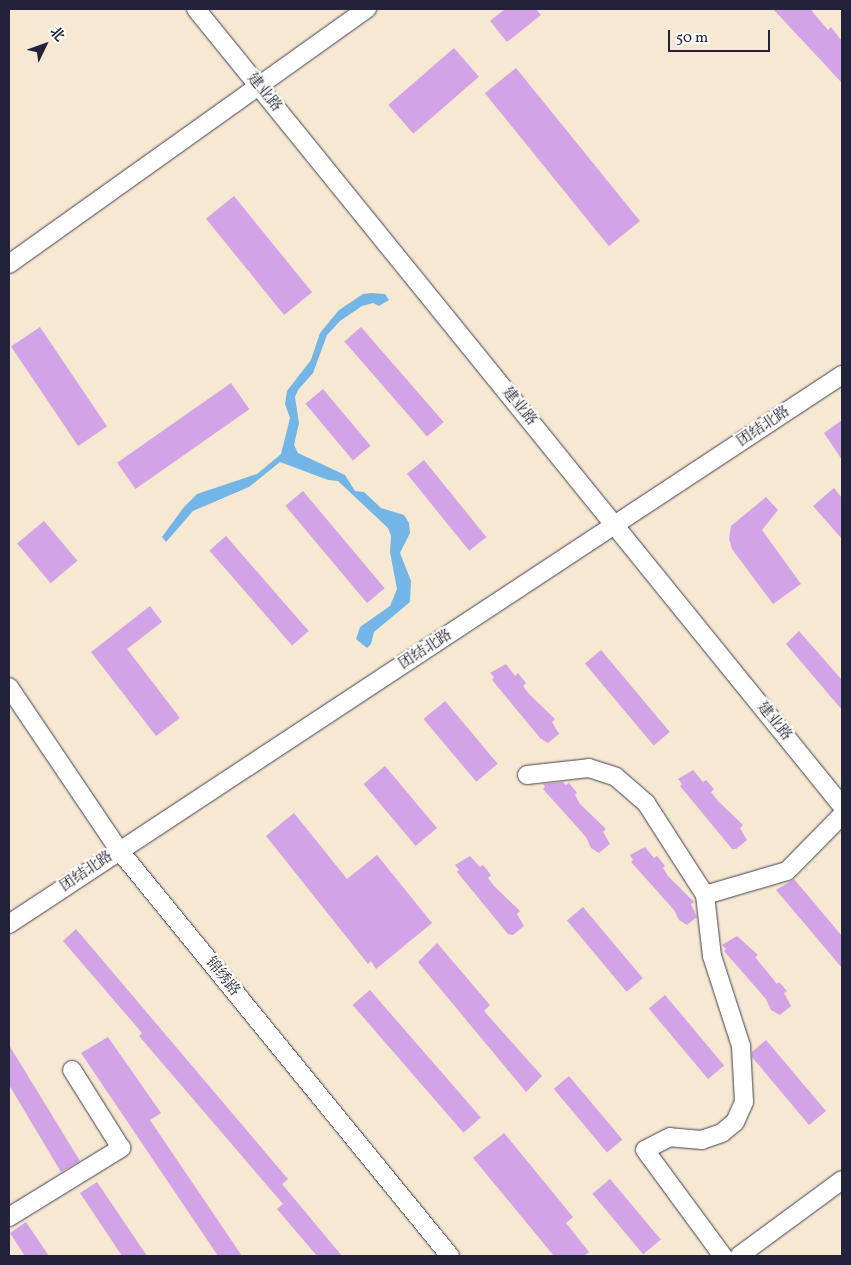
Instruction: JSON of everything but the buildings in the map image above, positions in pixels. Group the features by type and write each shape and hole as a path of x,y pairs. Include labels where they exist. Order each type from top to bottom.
{"street":[{"name":"建业路","path":"196,9 616,527 836,786 842,806"},
{"path":"9,264 257,85 367,9"},
{"name":"团结北路","path":"9,924 616,527 842,375"},
{"name":"锦绣路","path":"9,687 120,850 450,1256"},
{"path":"527,775 589,768 616,777 646,802 705,896 712,956 741,1046 744,1102 735,1122 722,1133 702,1140 670,1137 645,1150 723,1256"},
{"path":"705,896 787,871 842,815"},
{"path":"9,1217 121,1148 72,1070"},
{"path":"739,1256 842,1180"}],"water":[{"path":"363,294 385,294 389,300 379,306 373,303 362,306 340,321 327,335 313,373 298,390 295,397 299,423 294,445 298,453 345,475 355,491 364,492 381,508 404,515 409,523 410,533 400,553 411,581 410,602 374,632 371,644 367,648 356,639 360,627 390,606 397,589 390,552 391,536 388,528 338,481 328,480 280,462 249,487 193,511 166,542 162,537 184,507 197,494 257,474 281,454 290,418 285,404 287,391 311,360 320,333 339,310"}]}
